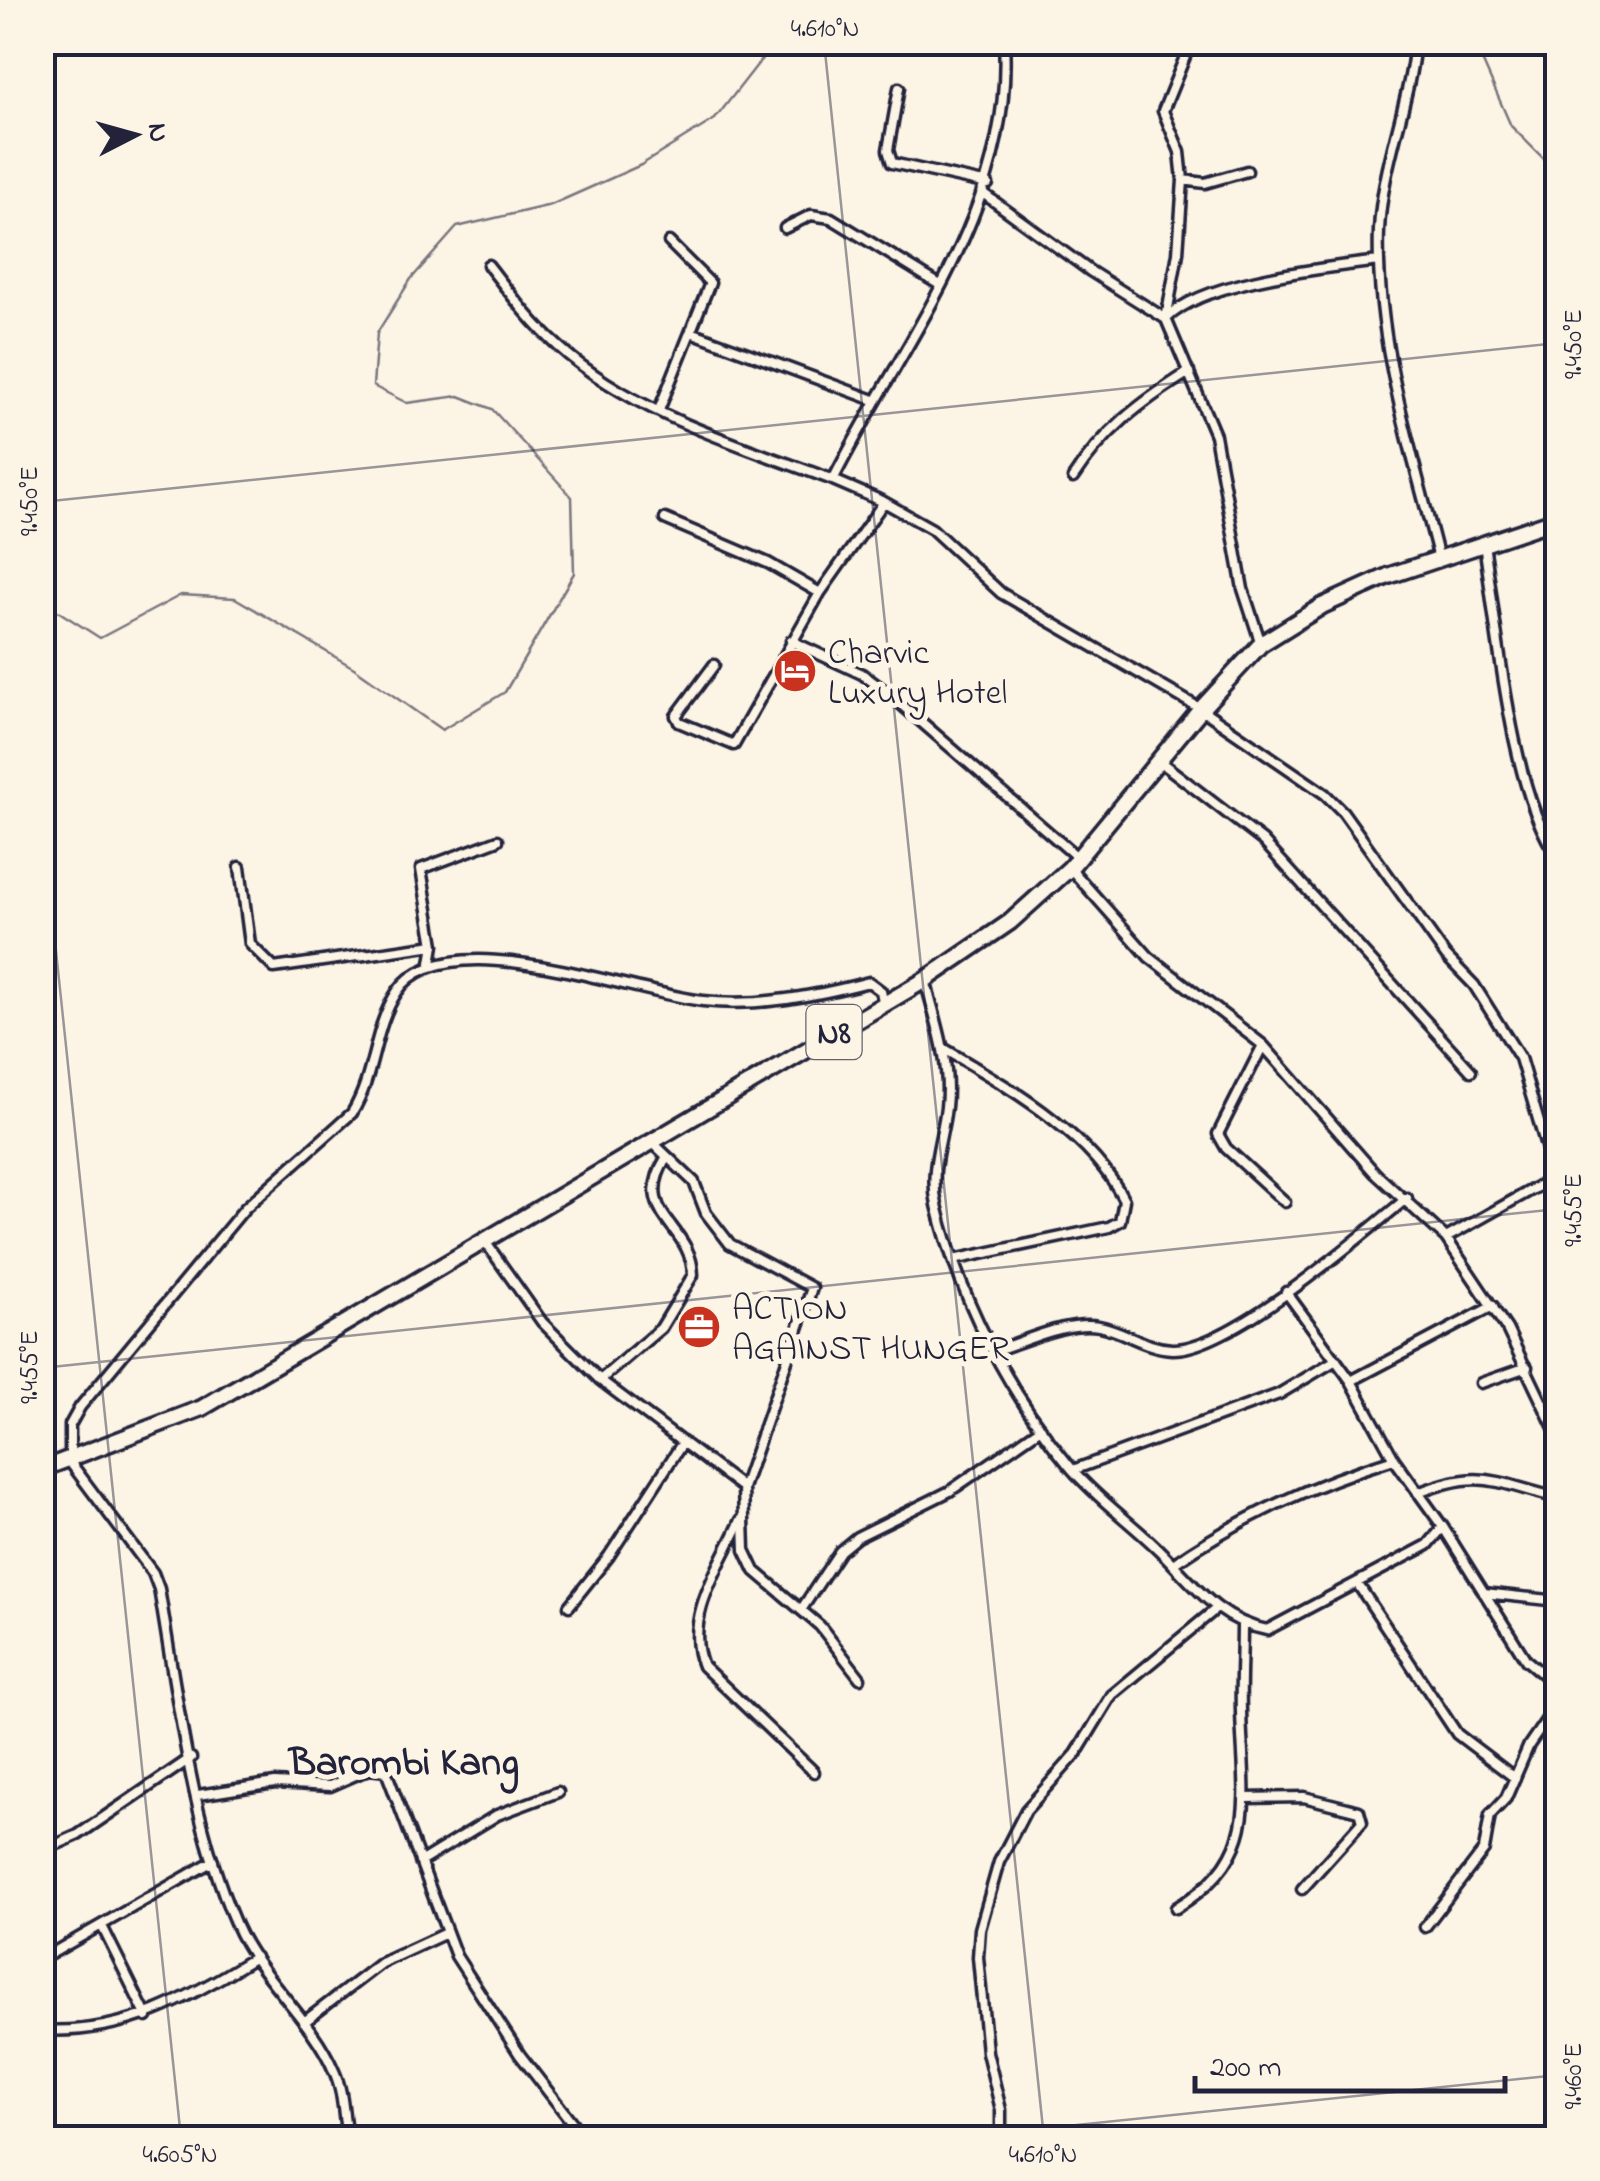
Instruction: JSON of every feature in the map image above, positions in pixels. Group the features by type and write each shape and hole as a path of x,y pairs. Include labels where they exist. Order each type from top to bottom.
{"highway":[{"name":"N8","path":"42,1469 70,1462 202,1408 653,1142 883,1001 925,980 1010,922 1074,862 1201,709 1261,644 1322,606 1388,576 1558,518"}],"street":[{"path":"833,480 940,286 988,184 1004,117 1004,42"},
{"path":"1191,42 1163,110 1180,152 1183,180 1178,253 1166,319 1215,436 1244,589 1261,644"},
{"path":"1415,42 1386,161 1380,304 1439,559"},
{"path":"899,88 888,150 892,163 988,184"},
{"path":"1183,180 1205,182 1246,171"},
{"path":"984,194 1090,271 1166,319"},
{"path":"785,228 811,215 831,218 940,286"},
{"path":"658,410 710,283 670,242"},
{"path":"1166,319 1192,302 1248,283 1380,261"},
{"path":"488,265 560,348 658,410 864,490 932,529 1001,593 1201,709 1326,794 1379,859 1446,956 1474,985 1520,1058 1556,1182 1446,1238"},
{"path":"692,332 874,400"},
{"path":"1073,478 1096,441 1188,372"},
{"path":"714,665 676,716 679,722 734,744 820,593 884,502"},
{"path":"665,518 768,563 820,593"},
{"path":"1484,544 1526,782 1538,830 1558,858"},
{"path":"791,640 862,674 888,693 1074,862 1149,957 1264,1045 1375,1173 1407,1198 1446,1238 1528,1367 1558,1436"},
{"path":"1158,760 1263,841 1471,1071"},
{"path":"431,963 434,945 421,869 498,840"},
{"path":"240,867 250,944 274,968 434,945"},
{"path":"348,2138 334,2071 304,2022 254,1957 238,1927 214,1861 198,1795 160,1589 142,1558 70,1462 70,1426 92,1393 245,1208 352,1113 362,1097 397,992 431,963 452,958 542,966 720,1002 782,1000 869,982 880,990 883,1001"},
{"path":"925,980 943,1048 946,1107 934,1170 936,1200 953,1260 970,1304 996,1350 1072,1470 1216,1608 1242,1626 1268,1630 1428,1545 1443,1527"},
{"path":"1264,1045 1218,1134 1226,1148 1285,1202"},
{"path":"943,1048 1022,1095 1065,1129 1124,1200 1120,1221 1108,1227 953,1260"},
{"path":"653,1142 694,1182 706,1213 730,1244 812,1288 743,1488 746,1550 755,1571 820,1626 860,1678"},
{"path":"600,1380 661,1328 693,1276 690,1259 653,1192 654,1179 666,1158"},
{"path":"996,1350 1082,1325 1174,1349 1203,1343 1286,1292 1407,1198"},
{"path":"484,1240 542,1322 600,1380 743,1488"},
{"path":"1286,1292 1350,1380 1394,1459 1443,1527 1526,1660 1558,1687"},
{"path":"1350,1380 1492,1306"},
{"path":"1072,1470 1280,1394 1336,1360"},
{"path":"1481,1383 1528,1367"},
{"path":"801,1610 840,1550 856,1537 950,1491 1042,1428"},
{"path":"569,1606 609,1556 684,1442"},
{"path":"1173,1564 1232,1524 1310,1487 1394,1459"},
{"path":"1418,1493 1455,1478 1478,1477 1558,1498"},
{"path":"743,1516 700,1610 696,1650 702,1666 814,1772"},
{"path":"1357,1583 1457,1734 1515,1778"},
{"path":"1484,1594 1558,1601"},
{"path":"1001,2138 1002,2110 986,2052 978,1957 980,1929 998,1862 1026,1810 1076,1754 1112,1695 1216,1608"},
{"path":"1176,1908 1207,1889 1228,1862 1248,1798 1241,1713 1242,1626"},
{"path":"1425,1928 1484,1850 1490,1815 1506,1798 1529,1746 1558,1704"},
{"path":"42,1850 78,1835 191,1758"},
{"path":"198,1795 276,1783 330,1786 379,1768 386,1771 462,1967 520,2055 584,2138"},
{"path":"420,1862 497,1815 558,1792"},
{"path":"1248,1798 1304,1796 1360,1811 1362,1822 1302,1889"},
{"path":"42,1958 214,1861"},
{"path":"102,1926 147,2016"},
{"path":"304,2022 381,1963 446,1933"},
{"path":"42,2030 106,2026 147,2016 191,1997 254,1957"}],"waterway":[{"path":"42,601 100,638 181,595 235,598 354,668 442,730 505,692 574,573 572,497 492,409 459,396 407,403 373,386 377,333 411,279 457,227 551,205 641,165 715,119 775,42"},
{"path":"1474,42 1511,126 1558,173"}],"place":[{"name":"Charvic Luxury Hotel","path":"795,671"},
{"name":"ACTION AGAINST HUNGER","path":"699,1327"}],"district":[{"name":"Barombi Kang","path":"404,1760"}]}
